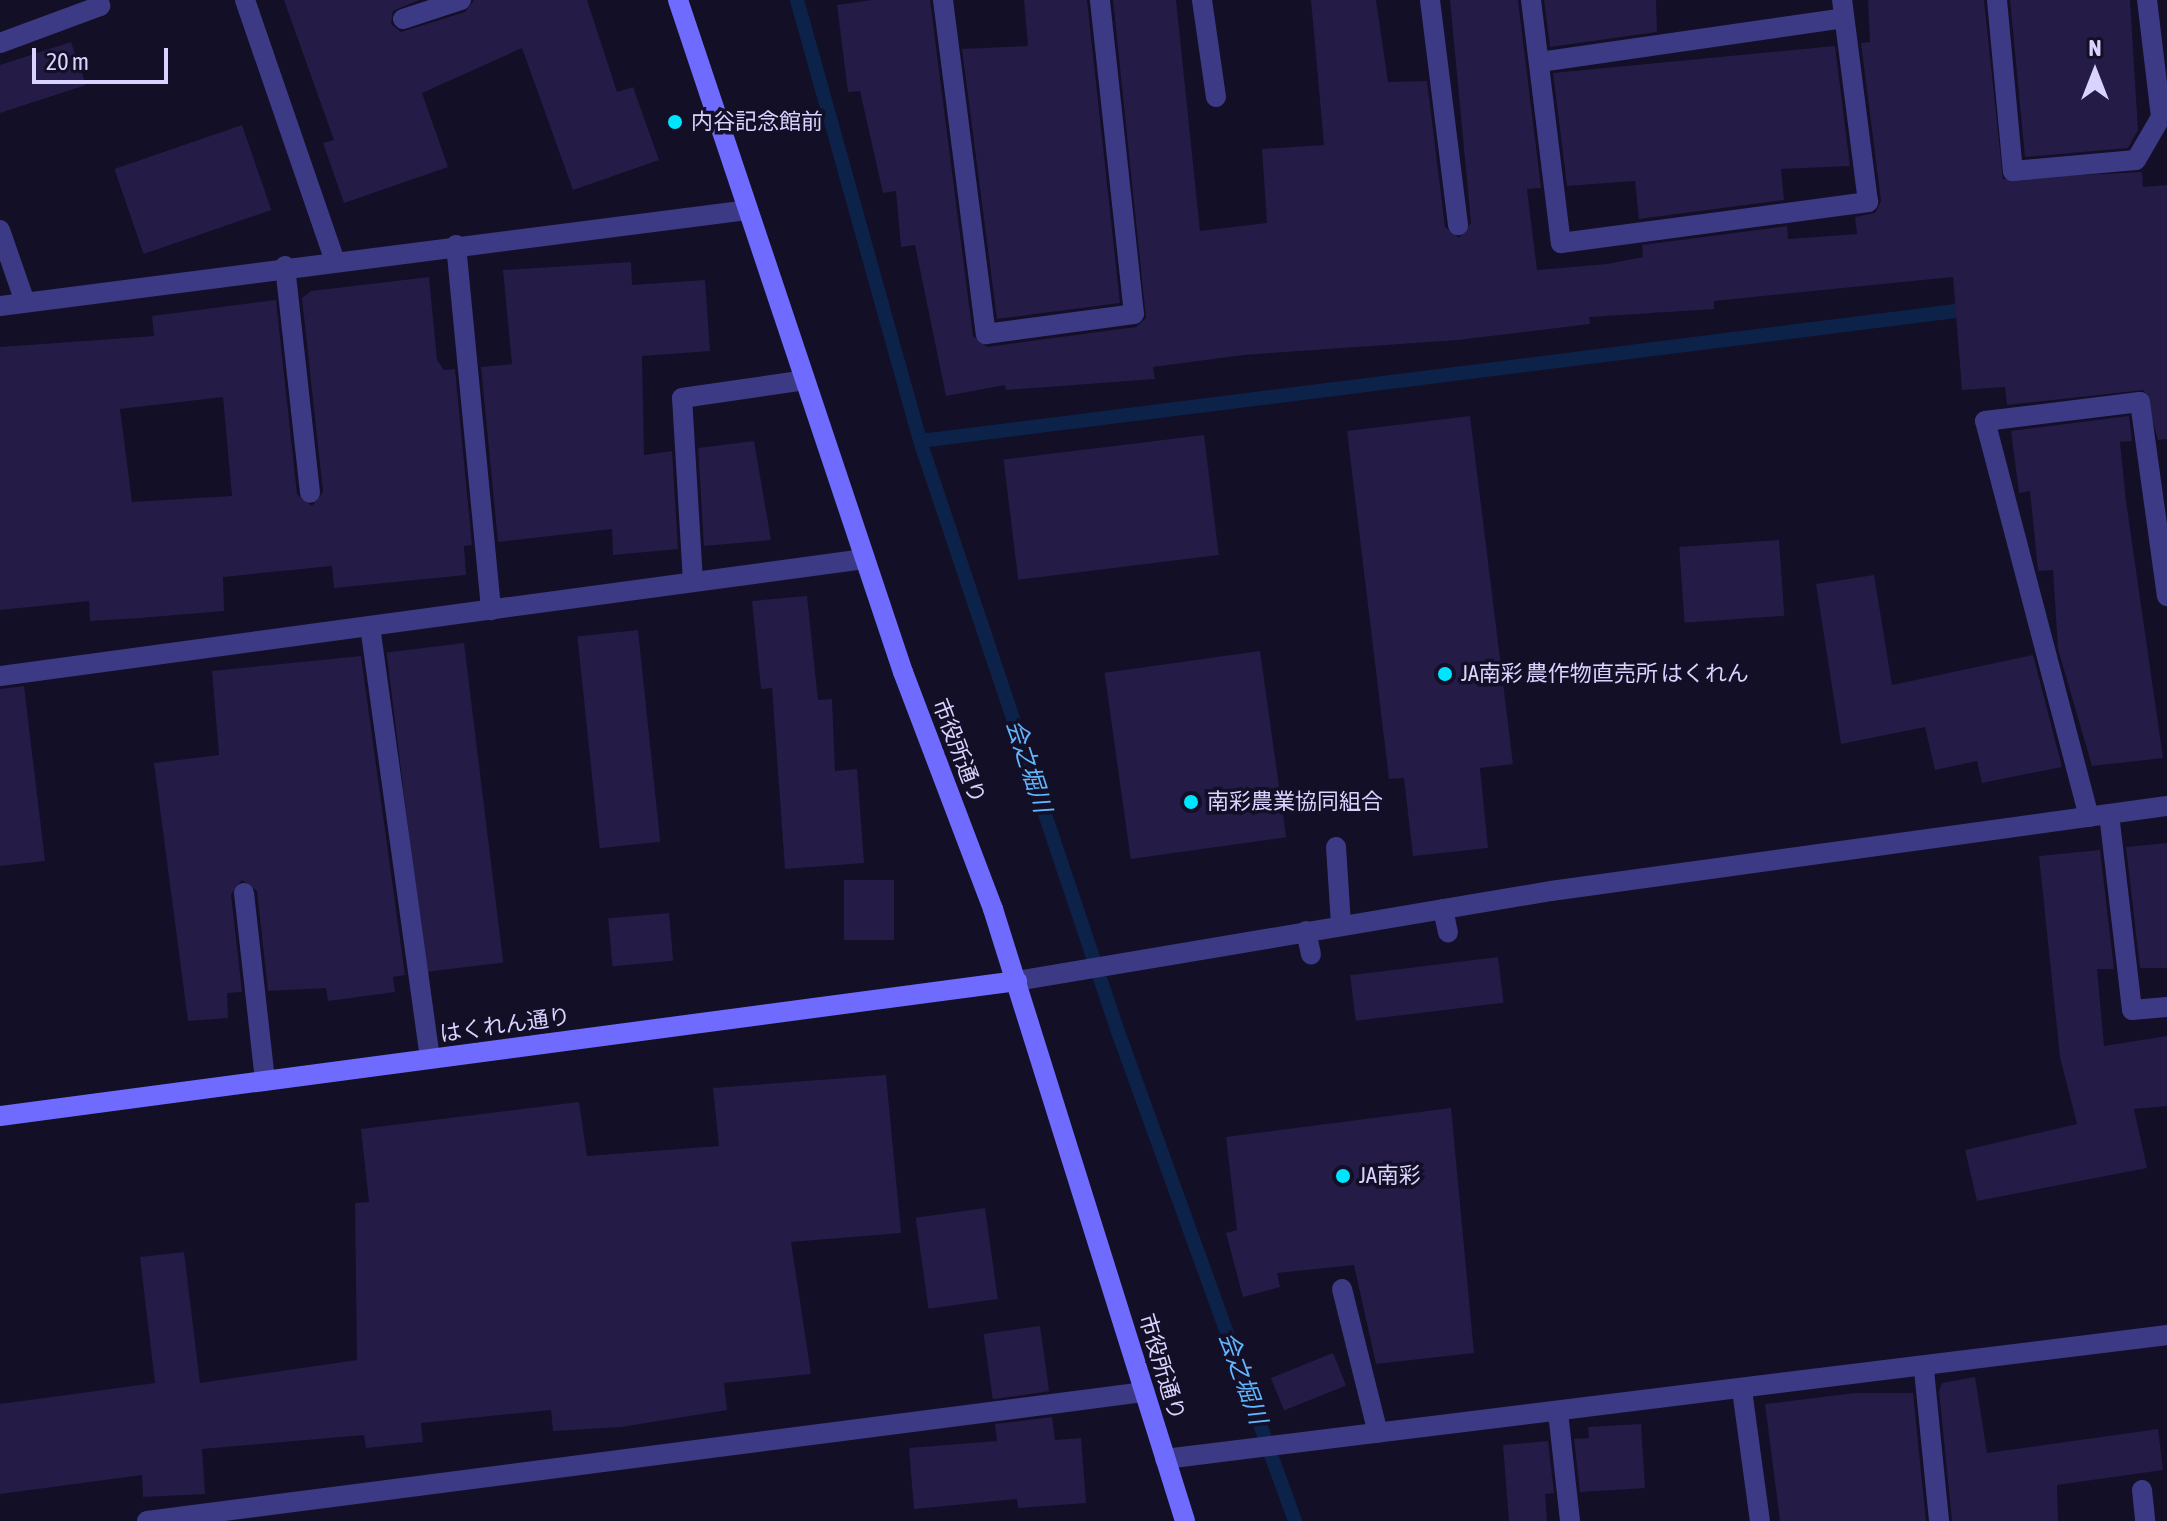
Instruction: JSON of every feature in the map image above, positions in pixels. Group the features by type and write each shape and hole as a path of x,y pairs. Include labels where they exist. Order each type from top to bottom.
{"street":[{"path":"0,43 100,6 98,0"},
{"path":"245,0 334,259"},
{"path":"403,19 461,0"},
{"name":"市役所通り","path":"678,0 864,559 1017,981 1185,1521"},
{"path":"943,0 986,334 1134,314 1100,0"},
{"path":"1202,0 1216,97"},
{"path":"1430,0 1458,225"},
{"path":"1531,0 1561,243 1868,202 1843,9 1540,62"},
{"path":"1997,0 2013,171 2136,160 2161,117 2147,0"},
{"path":"0,306 334,259 747,210"},
{"path":"0,230 25,302"},
{"path":"456,245 491,610"},
{"path":"285,266 310,493"},
{"path":"693,582 682,398 805,380"},
{"path":"2167,596 2140,402 1985,421 2099,815 2132,1010 2167,1007"},
{"path":"0,676 864,559"},
{"path":"370,626 430,1059"},
{"path":"1017,981 1443,909 2167,806"},
{"path":"1336,847 1341,925"},
{"path":"244,893 265,1081"},
{"path":"1443,909 1448,932"},
{"path":"1306,931 1311,954"},
{"name":"はくれん通り","path":"0,1116 1017,981"},
{"path":"1342,1289 1378,1433"},
{"path":"1165,1459 1924,1370 2167,1335"},
{"path":"1924,1370 1939,1521"},
{"path":"1742,1390 1760,1521"},
{"path":"147,1521 1145,1392"},
{"path":"1558,1412 1570,1521"},
{"path":"2142,1490 2145,1521"}],"building":[{"path":"284,0 419,0 393,11 391,24 401,32 465,12 474,0 587,0 617,92 633,87 659,160 573,190 522,48 422,93 448,167 344,203 323,143 334,140"},
{"path":"872,0 930,0 973,336 987,347 1136,327 1146,318 1113,0 1176,0 1200,231 1267,223 1262,149 1324,145 1311,0 1376,0 1388,82 1427,81 1445,227 1459,238 1471,223 1450,0 1518,0 1541,188 1527,189 1537,270 1607,264 1643,257 1642,245 1787,226 1788,239 1857,234 1855,217 1875,213 1881,201 1861,43 1870,42 1868,0 1984,0 2003,179 2142,172 2143,187 2167,185 2167,439 2158,440 2144,390 2007,405 2005,387 1962,390 1953,277 1714,301 1714,309 1589,317 1590,324 1458,340 1243,355 1153,367 1155,379 1006,390 1005,385 946,396 915,245 901,247 896,191 883,193 860,91 848,92 837,5"},
{"path":"1024,0 1087,0 1120,303 997,319 962,49 1028,46"},
{"path":"1544,0 1656,0 1657,32 1550,47"},
{"path":"2010,0 2130,0 2138,130 2128,148 2025,157"},
{"path":"71,42 86,85 0,113 0,65"},
{"path":"1835,46 1850,166 1781,169 1784,200 1639,219 1635,181 1567,186 1553,73"},
{"path":"242,125 271,210 144,254 114,169"},
{"path":"631,262 632,285 705,280 710,351 642,356 644,455 672,451 678,549 613,555 612,529 498,542 481,367 512,364 503,270"},
{"path":"429,277 437,360 444,370 455,369 472,545 464,546 466,575 334,588 332,566 223,577 224,611 90,621 89,601 0,610 0,347 154,336 152,316 276,300 297,494 312,506 323,492 302,298 311,291","holes":["223,397 232,496 132,502 120,409"]},
{"path":"1470,416 1513,764 1480,768 1488,848 1413,856 1404,778 1389,779 1347,431"},
{"path":"2129,416 2132,441 2120,442 2163,758 2092,766 2058,649 2053,570 2038,571 2030,491 2019,493 2011,431"},
{"path":"1204,435 1219,555 1018,580 1004,460"},
{"path":"754,441 771,540 704,546 698,448"},
{"path":"1779,540 1784,616 1685,623 1679,547"},
{"path":"1874,575 1892,685 2033,655 2062,767 1982,783 1977,761 1935,770 1925,727 1841,744 1816,584"},
{"path":"807,596 818,700 832,699 835,771 857,769 864,863 785,869 772,688 761,689 752,601"},
{"path":"638,630 660,842 600,848 577,636"},
{"path":"464,643 503,963 426,972 387,653"},
{"path":"1260,651 1286,837 1131,859 1105,673"},
{"path":"361,656 405,975 393,977 395,992 328,1001 326,988 268,991 257,891 242,880 231,894 242,992 227,993 228,1018 188,1021 154,763 219,755 212,671"},
{"path":"24,686 45,861 0,866 0,689"},
{"path":"2167,843 2167,968 2140,968 2126,847"},
{"path":"2100,850 2114,969 2097,969 2104,1046 2167,1036 2167,1106 2134,1109 2147,1168 1977,1201 1965,1150 2077,1124 2060,1057 2039,856"},
{"path":"844,880 894,880 894,940 844,940"},
{"path":"669,913 673,961 612,966 608,918"},
{"path":"1498,957 1504,1003 1356,1021 1350,975"},
{"path":"886,1075 901,1233 791,1242 811,1374 724,1383 727,1410 621,1427 553,1431 551,1410 421,1423 423,1442 366,1448 364,1435 202,1449 205,1494 143,1497 142,1475 0,1494 0,1404 155,1383 140,1257 184,1252 200,1383 357,1360 355,1203 369,1202 361,1129 579,1102 587,1156 719,1146 713,1088"},
{"path":"1451,1108 1474,1353 1376,1364 1354,1265 1277,1273 1280,1287 1243,1297 1226,1233 1237,1230 1226,1137"},
{"path":"985,1208 998,1299 928,1309 916,1218"},
{"path":"1040,1326 1049,1391 993,1399 984,1334"},
{"path":"1333,1353 1346,1385 1284,1411 1271,1378"},
{"path":"1975,1377 1987,1453 2158,1429 2163,1470 2057,1485 2058,1521 1952,1521 1939,1391 1942,1383"},
{"path":"1855,1393 1913,1393 1926,1521 1780,1521 1765,1404"},
{"path":"1052,1417 1055,1440 1081,1438 1086,1503 1018,1508 1017,1499 914,1509 909,1448 997,1441 995,1424"},
{"path":"1641,1424 1645,1488 1580,1492 1574,1439 1589,1438 1588,1427"},
{"path":"1548,1441 1554,1493 1545,1494 1547,1521 1509,1521 1503,1445"}],"waterway":[{"name":"会之堀川","path":"797,0 920,441 1117,1029 1295,1521"},
{"path":"920,441 1972,309"}],"place":[{"name":"内谷記念館前","path":"675,122"},
{"name":"JA南彩 農作物直売所 はくれん","path":"1445,674"},
{"name":"南彩農業協同組合","path":"1191,802"},
{"name":"JA南彩","path":"1343,1176"}]}
